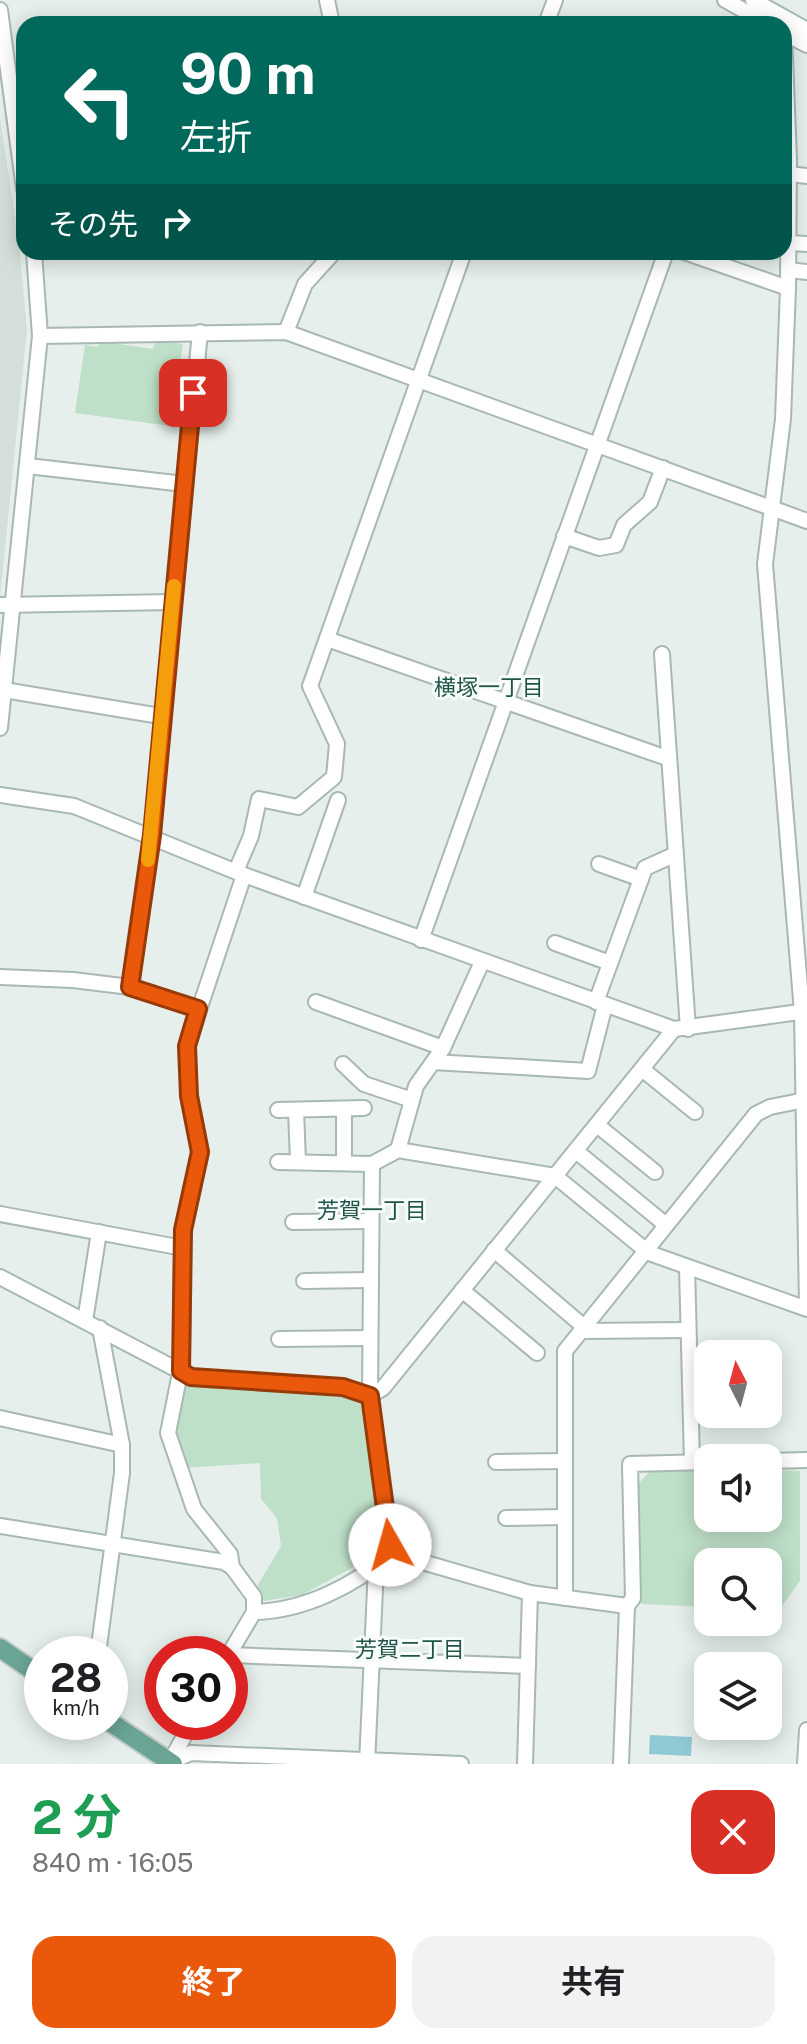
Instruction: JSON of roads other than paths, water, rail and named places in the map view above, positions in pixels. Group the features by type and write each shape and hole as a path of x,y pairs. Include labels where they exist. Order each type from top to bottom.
{"main road":[{"path":"0,1648 24,1665"},
{"path":"128,1734 171,1763"}],"street":[{"path":"725,0 772,16"},
{"path":"0,10 16,129"},
{"path":"0,728 7,604 28,466 40,336 35,260"},
{"path":"286,332 305,284 327,260"},
{"path":"232,1567 230,1554 194,1509 169,1443 169,1422 181,1371 185,1210 200,1152 189,1096 187,1046 251,836 259,799 298,807 334,777 337,744 310,686 461,260"},
{"path":"421,940 663,260"},
{"path":"707,260 788,288"},
{"path":"278,1162 344,1161 372,1164 398,1150 555,1176 645,1251 807,1308 804,1011 765,564 783,419 788,260"},
{"path":"788,270 807,272"},
{"path":"130,987 152,835 160,716 200,332"},
{"path":"40,336 286,332 807,521"},
{"path":"28,466 184,484"},
{"path":"564,536 599,548 616,545 624,525 650,502 663,468"},
{"path":"7,604 173,602"},
{"path":"327,639 667,758"},
{"path":"370,1396 383,1388 642,1069 681,1029 676,854 662,654"},
{"path":"4,690 160,716"},
{"path":"0,795 74,806 240,873 421,940 681,1029 804,1011"},
{"path":"304,897 338,800"},
{"path":"433,1062 588,1071 610,963 645,868 676,854"},
{"path":"599,864 641,879"},
{"path":"555,943 610,963"},
{"path":"398,1150 416,1086 443,1048 482,962"},
{"path":"0,977 73,980 130,987 198,1009"},
{"path":"316,1002 443,1048"},
{"path":"343,1064 364,1084 412,1100"},
{"path":"642,1069 695,1112"},
{"path":"565,1598 565,1351 756,1114 770,1107 805,1100"},
{"path":"278,1110 364,1108"},
{"path":"296,1110 298,1162"},
{"path":"344,1110 344,1161"},
{"path":"597,1125 655,1172"},
{"path":"576,1151 666,1225"},
{"path":"372,1164 370,1396 391,1553"},
{"path":"0,1214 183,1248"},
{"path":"293,1222 370,1221"},
{"path":"85,1321 99,1232"},
{"path":"494,1250 582,1328 688,1330"},
{"path":"621,1764 627,1606 633,1598 630,1464 692,1462 687,1267"},
{"path":"0,1277 191,1377 343,1387 370,1396"},
{"path":"304,1281 370,1280"},
{"path":"462,1290 537,1353"},
{"path":"100,1328 122,1445 122,1473 100,1636"},
{"path":"279,1339 370,1338"},
{"path":"0,1418 122,1445"},
{"path":"782,1461 807,1460"},
{"path":"496,1462 565,1461"},
{"path":"506,1518 565,1517"},
{"path":"0,1526 224,1562 232,1567 254,1597 254,1612 240,1636"},
{"path":"254,1612 306,1605 376,1567 391,1553"},
{"path":"391,1553 530,1593 627,1606"},
{"path":"368,1762 376,1567"},
{"path":"525,1764 530,1593"},
{"path":"248,1655 528,1666"},
{"path":"805,1764 807,1730"},
{"path":"171,1763 183,1740"},
{"path":"171,1763 191,1753 461,1764"}],"water":[{"path":"650,1735 692,1737 691,1756 649,1754"}],"district":[{"name":"横塚一丁目","path":"489,687"},
{"name":"芳賀一丁目","path":"372,1210"},
{"name":"芳賀二丁目","path":"410,1649"}]}
